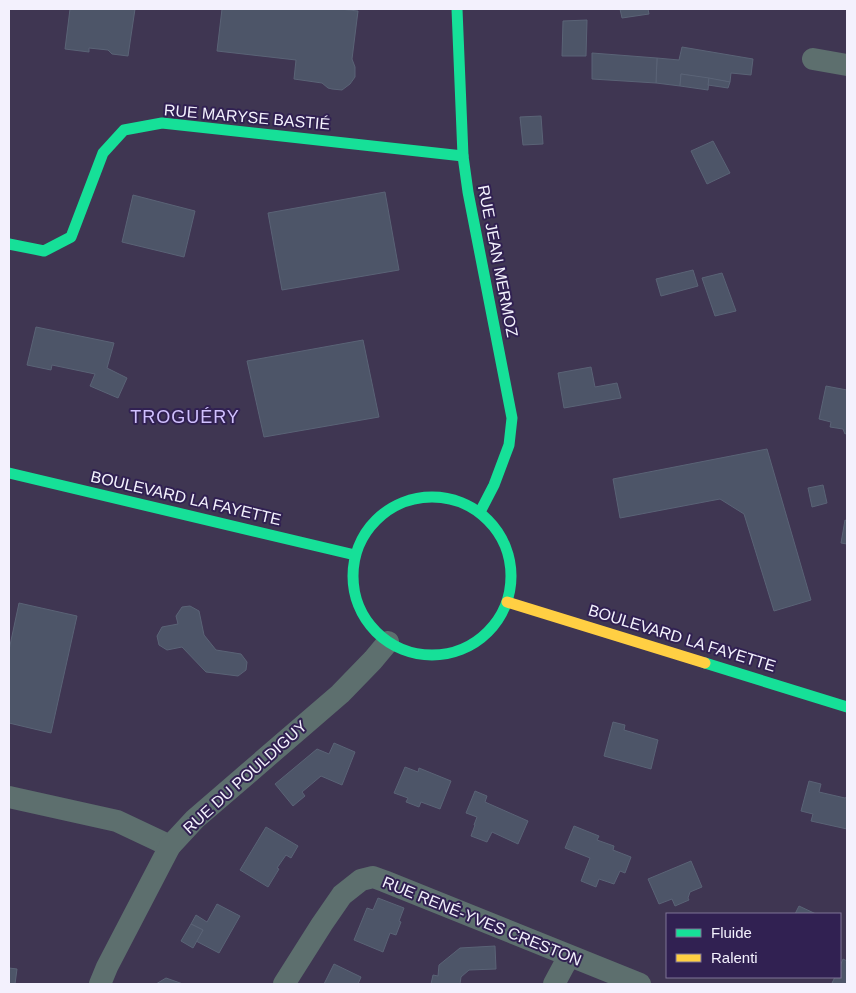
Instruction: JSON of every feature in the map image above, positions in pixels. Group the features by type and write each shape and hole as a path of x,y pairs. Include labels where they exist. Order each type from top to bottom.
{"main road":[{"name":"RUE JEAN MERMOZ","path":"457,9 463,156 468,192 512,418 509,445 494,485 480,512"},
{"name":"RUE MARYSE BASTIÉ","path":"9,244 44,251 71,238 103,153 124,130 162,123 463,156"},
{"name":"BOULEVARD LA FAYETTE","path":"9,473 355,555"},
{"path":"432,496 457,500 480,512 502,537 511,569 507,602 494,625 474,643 450,653 424,655 404,650 376,633 360,610 353,582 355,555 366,531 383,512 406,500 432,496"},
{"name":"BOULEVARD LA FAYETTE","path":"507,602 847,707"}],"street":[{"path":"812,59 847,65"},
{"name":"RUE DU POULDIGUY","path":"100,984 107,966 170,846 194,819 340,694 388,642"},
{"path":"9,797 117,820 170,846"},
{"name":"RUE RENÉ-YVES CRESTON","path":"284,984 342,896 361,880 373,877 640,984"},
{"path":"554,984 569,956"}],"building":[{"path":"70,9 135,9 128,56 112,54 108,50 89,48 89,52 65,49"},
{"path":"222,9 340,9 358,11 352,59 355,67 355,77 342,90 332,89 322,83 294,79 296,60 217,51"},
{"path":"620,9 648,9 649,14 622,18"},
{"path":"587,20 586,56 562,56 563,21"},
{"path":"682,47 753,59 751,75 731,73 730,82 681,74 680,86 656,83 657,58 679,60"},
{"path":"592,53 657,58 656,83 592,79"},
{"path":"681,74 709,78 708,90 680,86"},
{"path":"709,78 730,82 728,88 708,85"},
{"path":"541,116 543,144 523,145 520,117"},
{"path":"713,141 730,173 707,184 691,151"},
{"path":"385,192 399,270 282,290 268,213"},
{"path":"133,195 195,211 184,257 122,242"},
{"path":"693,270 698,286 661,296 656,279"},
{"path":"722,273 736,311 715,316 702,278"},
{"path":"36,327 114,343 107,368 127,378 118,398 90,386 95,374 52,365 51,370 27,365"},
{"path":"363,340 379,417 264,437 247,361"},
{"path":"591,367 595,387 617,383 621,398 564,408 558,373"},
{"path":"826,386 847,390 847,433 845,434 843,429 830,427 831,422 819,419"},
{"path":"767,449 811,600 774,611 744,514 720,499 620,518 613,479"},
{"path":"823,485 827,503 812,507 808,488"},
{"path":"845,520 847,521 847,544 841,543"},
{"path":"19,603 77,616 51,733 9,723 9,650"},
{"path":"190,606 199,611 204,635 216,650 241,654 247,662 246,670 238,676 206,672 182,647 167,650 159,645 157,636 162,627 178,624 176,616 182,607"},
{"path":"613,722 625,725 624,730 658,740 651,769 604,756"},
{"path":"334,743 355,752 342,785 321,776 302,792 305,796 293,806 275,784 317,749 329,754"},
{"path":"405,767 418,772 419,768 451,781 440,809 421,802 419,807 406,802 408,798 394,793"},
{"path":"809,781 821,784 819,792 847,797 847,829 811,821 813,814 801,811"},
{"path":"475,791 487,796 485,802 528,821 518,844 492,832 487,842 471,836 477,817 466,813"},
{"path":"574,826 599,836 597,840 614,846 613,850 631,857 625,873 620,871 614,884 599,879 596,887 581,881 590,858 565,848"},
{"path":"266,827 298,846 291,858 286,855 268,887 240,870"},
{"path":"691,861 702,887 690,892 689,900 675,906 672,899 659,904 648,879"},
{"path":"378,898 404,908 396,935 390,933 383,952 354,940 367,908 373,910"},
{"path":"217,904 240,916 219,953 196,941 203,930 191,924 196,915 207,922"},
{"path":"799,906 814,913 796,913"},
{"path":"191,924 203,930 193,948 181,941"},
{"path":"495,946 496,969 469,970 461,977 460,984 431,984 433,975 438,976 439,965 460,948"},
{"path":"843,959 847,961 847,984 832,983 834,978 841,978 841,964"},
{"path":"334,964 361,977 358,984 324,984"},
{"path":"9,968 17,969 15,984 9,984"},
{"path":"166,978 183,984 156,984"}],"traffic: fast":[{"path":"457,9 463,156 468,192 512,418 509,445 494,485 480,512"},
{"path":"9,244 44,251 71,237 103,153 124,130 162,123 463,156"},
{"path":"9,473 355,555"},
{"path":"432,497 462,503 476,510 488,520 498,532 505,546 511,576 505,606 498,620 488,632 476,642 462,649 432,655 402,649 388,642 376,632 366,620 359,606 353,576 359,546 366,532 376,520 388,510 402,503 432,497"},
{"path":"705,663 847,707"}],"traffic: slow":[{"path":"507,602 705,663"}],"district":[{"name":"TROGUÉRY","path":"185,417"}]}
